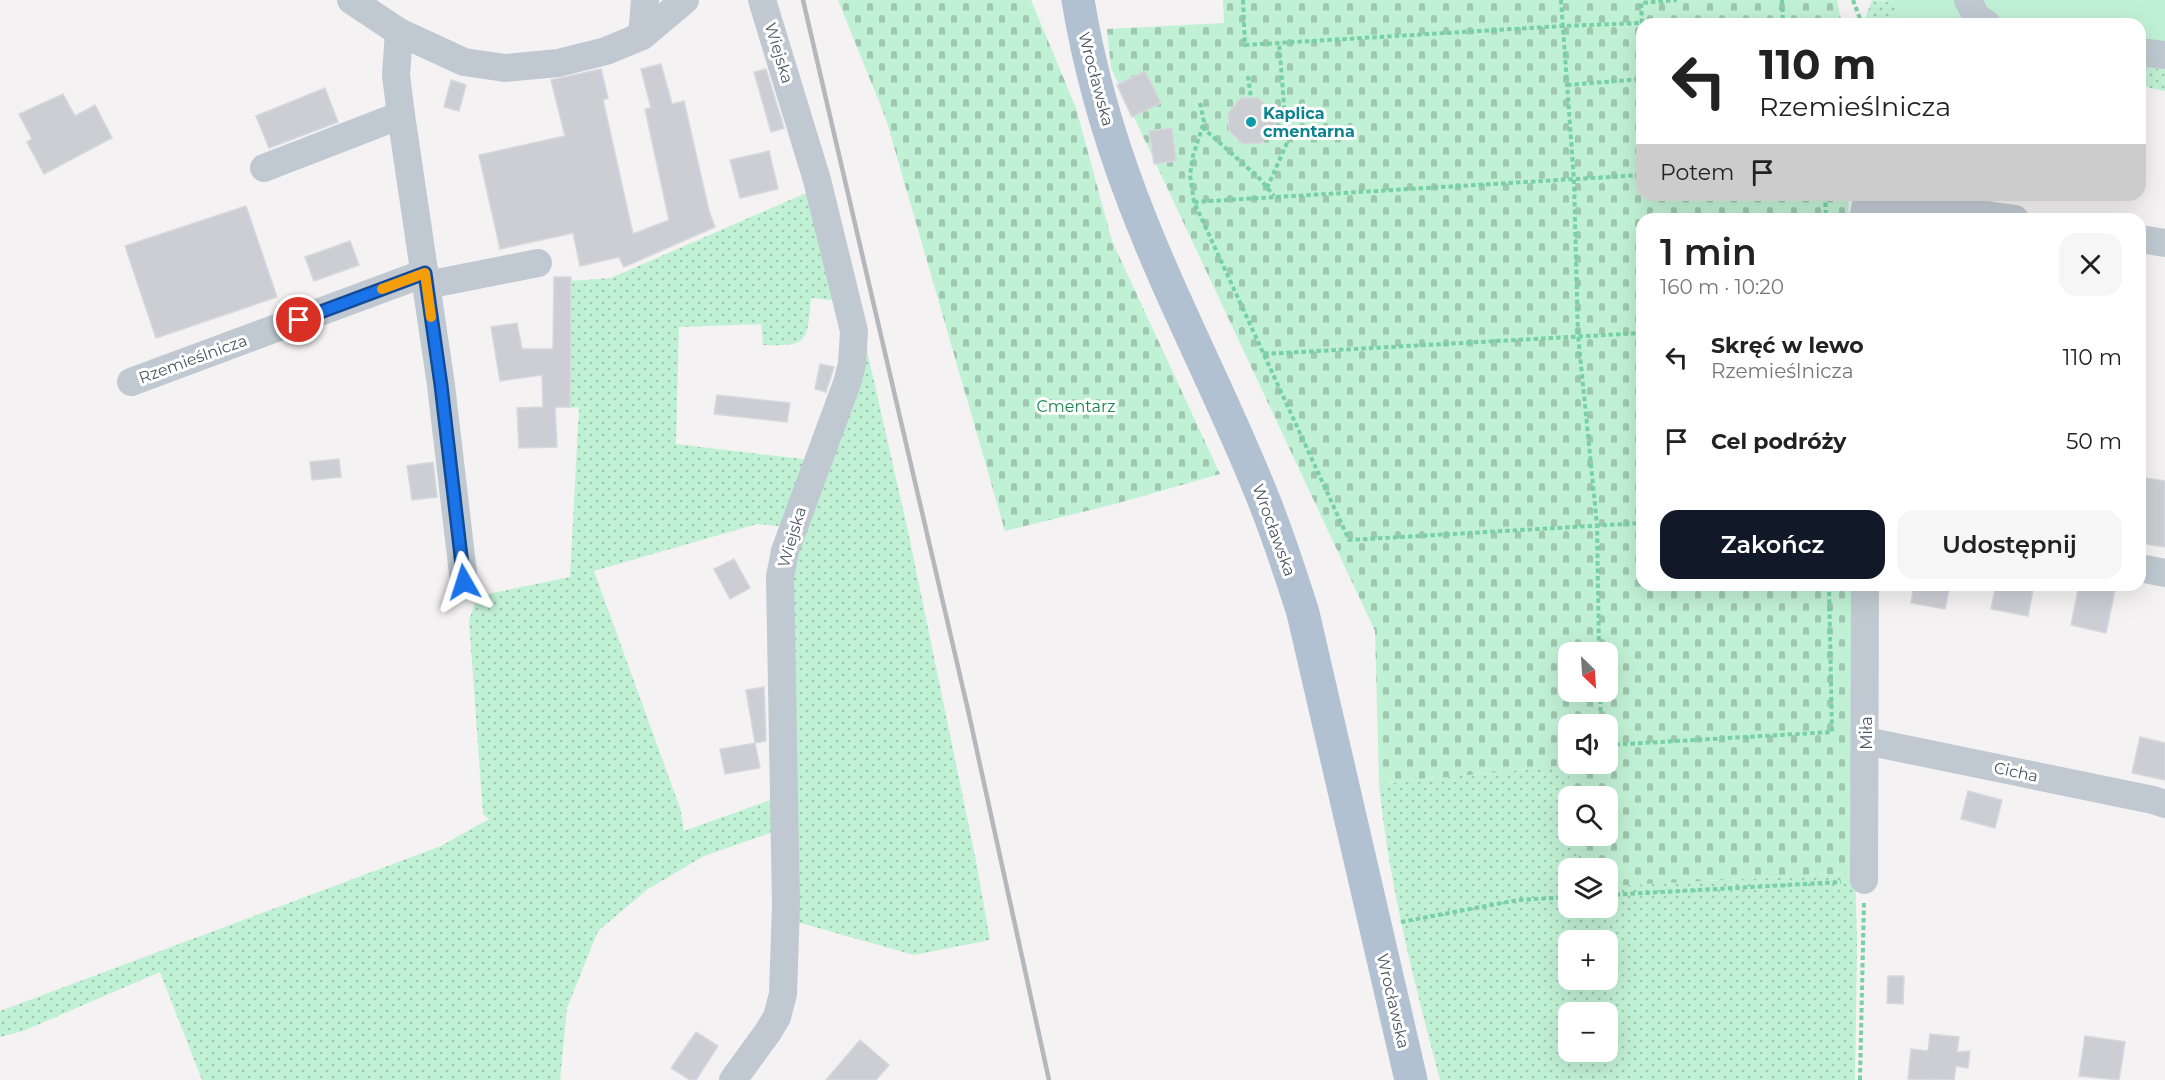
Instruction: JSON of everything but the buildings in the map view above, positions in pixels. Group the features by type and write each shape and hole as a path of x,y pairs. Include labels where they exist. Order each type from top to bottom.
{"main road":[{"name":"Wrocławska","path":"1078,0 1085,44 1110,134 1131,196 1261,492 1303,613 1411,1080"}],"street":[{"path":"351,0 399,32 464,62 505,68 558,63 606,51 642,36 685,0"},
{"path":"642,36 645,0"},
{"name":"Wiejska","path":"733,1080 777,1017 783,994 786,915 780,577 785,551 847,383 852,364 854,331 817,180 762,0"},
{"path":"1968,0 1977,18"},
{"path":"399,32 396,75 426,279 464,582"},
{"path":"2146,53 2165,55"},
{"path":"264,168 401,115"},
{"path":"1864,213 1866,204 1874,201"},
{"path":"1894,201 1974,213"},
{"path":"2146,240 2165,243"},
{"name":"Rzemieślnicza","path":"130,382 426,279 538,263"},
{"path":"2146,569 2165,573"},
{"name":"Miła","path":"1864,880 1865,591"},
{"name":"Cicha","path":"1866,741 2165,804"}],"path":[{"path":"1243,0 1245,45 1636,23"},
{"path":"1561,0 1574,181 1578,335 1597,525 1599,642"},
{"path":"1642,18 1641,1 1677,0"},
{"path":"1782,0 1783,18"},
{"path":"1853,0 1860,18"},
{"path":"1267,189 1287,143 1279,42"},
{"path":"1248,76 1251,98"},
{"path":"1567,85 1636,79"},
{"path":"1200,103 1204,122 1190,175 1194,202 1349,540 1636,523"},
{"path":"1202,127 1275,197"},
{"path":"1194,202 1636,176"},
{"path":"1264,354 1636,333"},
{"path":"1618,744 1832,732 1829,591"},
{"path":"1618,894 1864,880 1860,1080"},
{"path":"1376,927 1518,900 1558,898"}],"green space":[{"name":"Cmentarz","path":"838,0 1031,0 1076,108 1112,241 1220,474 1115,504 1005,531 886,119"},
{"path":"1223,0 1837,0 1841,18 1636,18 1636,201 1848,201 1849,213 1636,213 1636,591 1851,591 1855,873 1618,885 1618,858 1579,858 1577,846 1618,846 1618,786 1571,786 1569,774 1618,774 1618,714 1558,714 1558,766 1379,784 1375,631 1111,68 1107,29 1224,23"},
{"path":"1872,0 1896,3 1895,18 1865,18"},
{"path":"1877,0 2165,0 2165,70 2146,67 2146,18 1895,18 1896,3"},
{"path":"2146,66 2165,70 2165,91 2146,87"},
{"path":"813,190 841,301 811,298 806,332 803,338 789,345 763,345 761,324 679,327 676,444 811,460 788,527 757,524 594,571 680,808 684,831 773,799 776,831 704,856 648,889 598,931 567,1008 560,1080 202,1080 160,972 23,1031 0,1037 0,1011 441,846 489,819 483,814 469,620 478,596 570,577 579,407 569,408 572,281 611,278"},
{"path":"866,346 908,531 976,861 990,940 914,955 797,922 793,855 794,551"},
{"path":"1558,766 1558,774 1569,774 1571,786 1558,786 1558,846 1577,846 1579,858 1558,858 1558,918 1618,918 1618,885 1855,873 1857,941 1855,1080 1440,1080 1412,970 1383,822 1379,784"}],"railway":[{"path":"803,0 968,710 1049,1080"}],"slow traffic":[{"path":"382,289 425,273 431,317"}],"place":[{"name":"Kaplica cmentarna","path":"1251,122"}],"route":[{"path":"299,320 425,273 441,385 464,582"}]}
